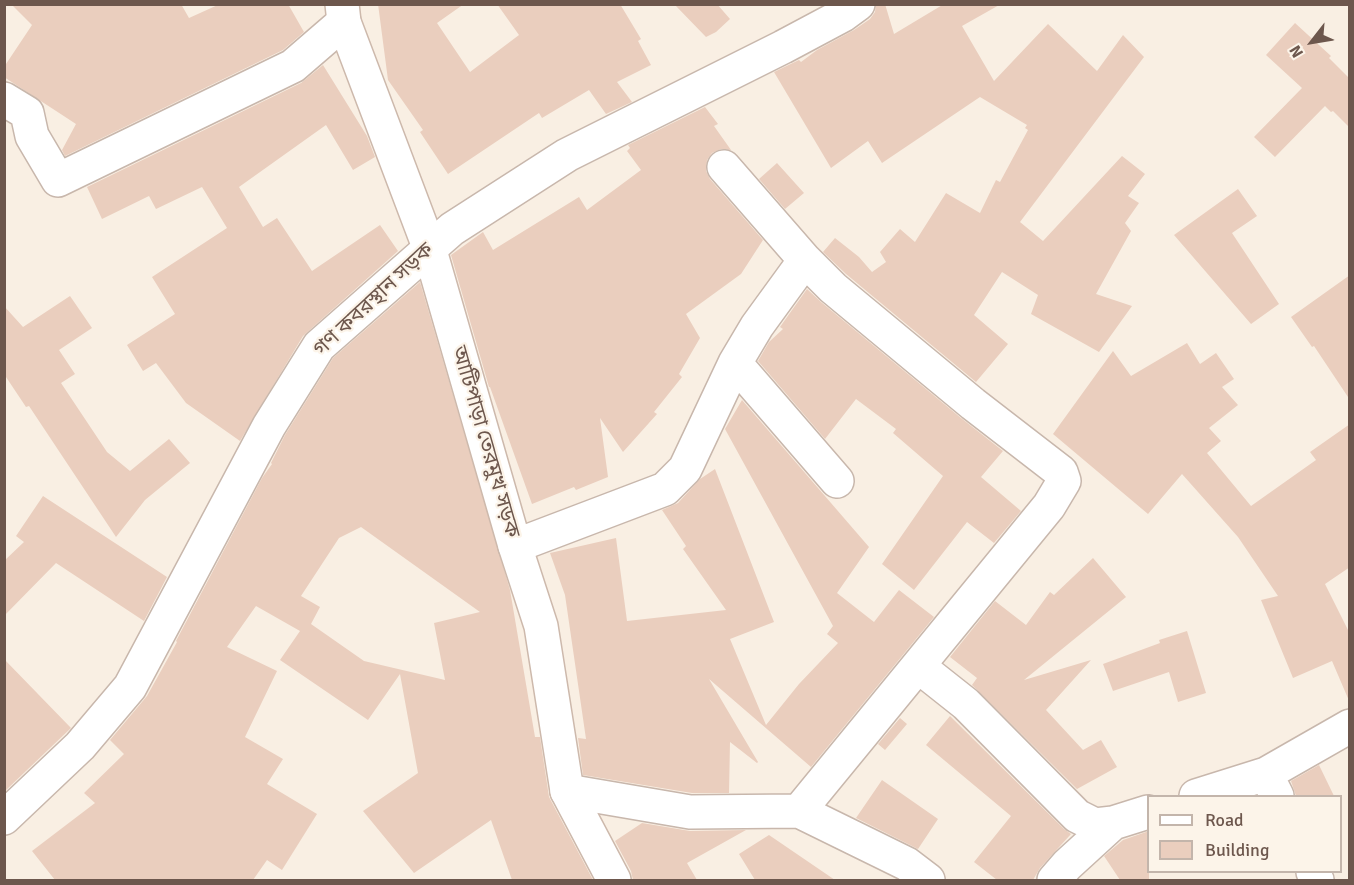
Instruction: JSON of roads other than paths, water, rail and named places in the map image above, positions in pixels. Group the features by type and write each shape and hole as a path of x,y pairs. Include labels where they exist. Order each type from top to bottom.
{"street":[{"name":"গণ কবরস্থান সড়ক","path":"4,818 80,746 130,687 269,426 319,346 452,229 567,155 774,51 843,15 858,4"},
{"name":"আটিপাড়া তেরমুখ সড়ক","path":"343,13 429,247 515,546 542,626 567,791 614,880"},
{"path":"4,99 27,112 32,136 58,180 292,66 343,13"},
{"path":"724,167 806,260 842,295 973,404 1061,472 1064,481 1049,506 799,811"},
{"path":"515,546 665,489 685,469 735,363 757,326 806,260"},
{"path":"735,363 837,481"},
{"path":"918,666 966,704 1077,816 1095,825 1113,823 1147,813"},
{"path":"1203,795 1271,785 1350,726"},
{"path":"567,791 690,812 799,811 906,864 928,880"},
{"path":"1054,880 1113,823"}]}
